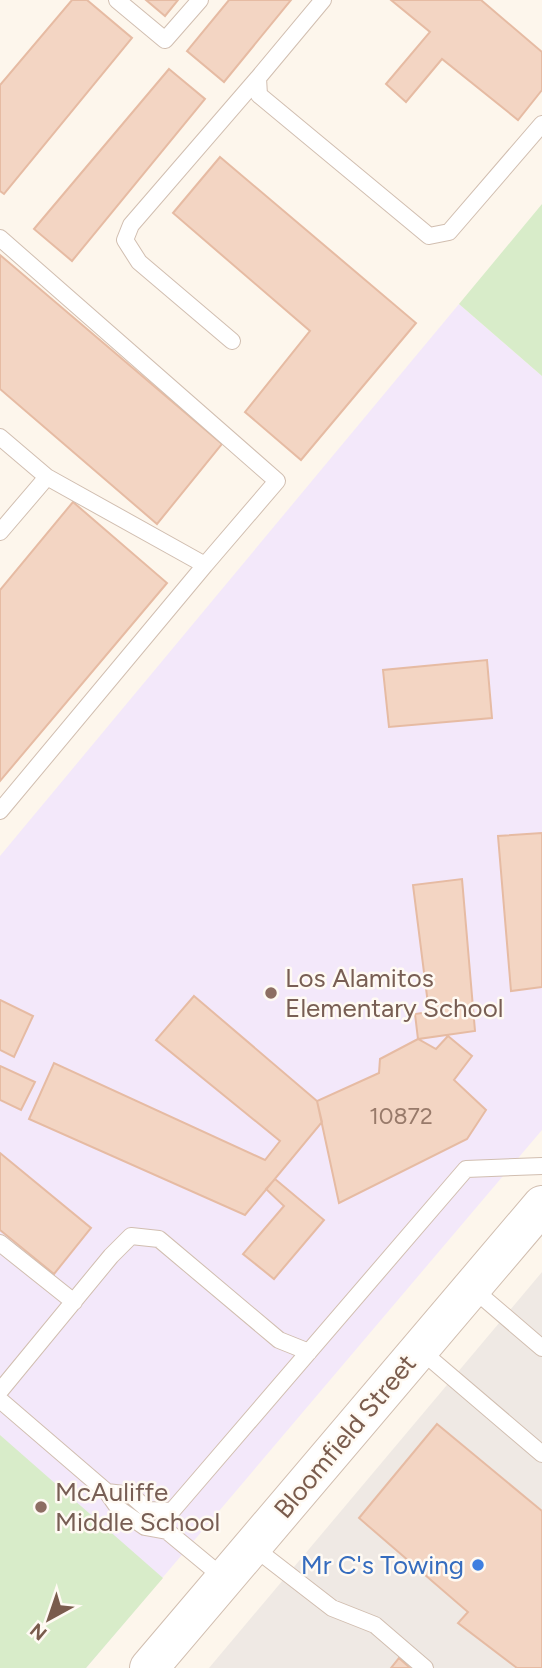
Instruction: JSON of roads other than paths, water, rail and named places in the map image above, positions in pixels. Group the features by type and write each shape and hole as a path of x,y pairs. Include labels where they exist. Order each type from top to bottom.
{"street":[{"name":"Bloomfield Street","path":"149,1668 542,1205"}],"lane":[{"path":"117,0 165,40 200,0"},
{"path":"232,341 139,262 125,240 131,225 323,0"},
{"path":"258,78 259,94 429,236 449,232 542,124"},
{"path":"0,238 277,481 0,811"},
{"path":"0,437 47,477 205,565"},
{"path":"0,532 47,477"},
{"path":"107,1492 131,1495 148,1510 172,1511 466,1169 542,1166"},
{"path":"0,1391 131,1236 159,1239 279,1340 309,1352"},
{"path":"0,1243 74,1302"},
{"path":"472,1288 542,1348"},
{"path":"419,1349 542,1454"},
{"path":"0,1400 107,1492 118,1509 145,1527 167,1531 225,1579"},
{"path":"253,1546 332,1608 375,1625 425,1668"}],"place":[{"name":"Los Alamitos Elementary School","path":"271,993"},
{"name":"McAuliffe Middle School","path":"41,1507"},
{"name":"Mr C's Towing","path":"478,1565"}]}
